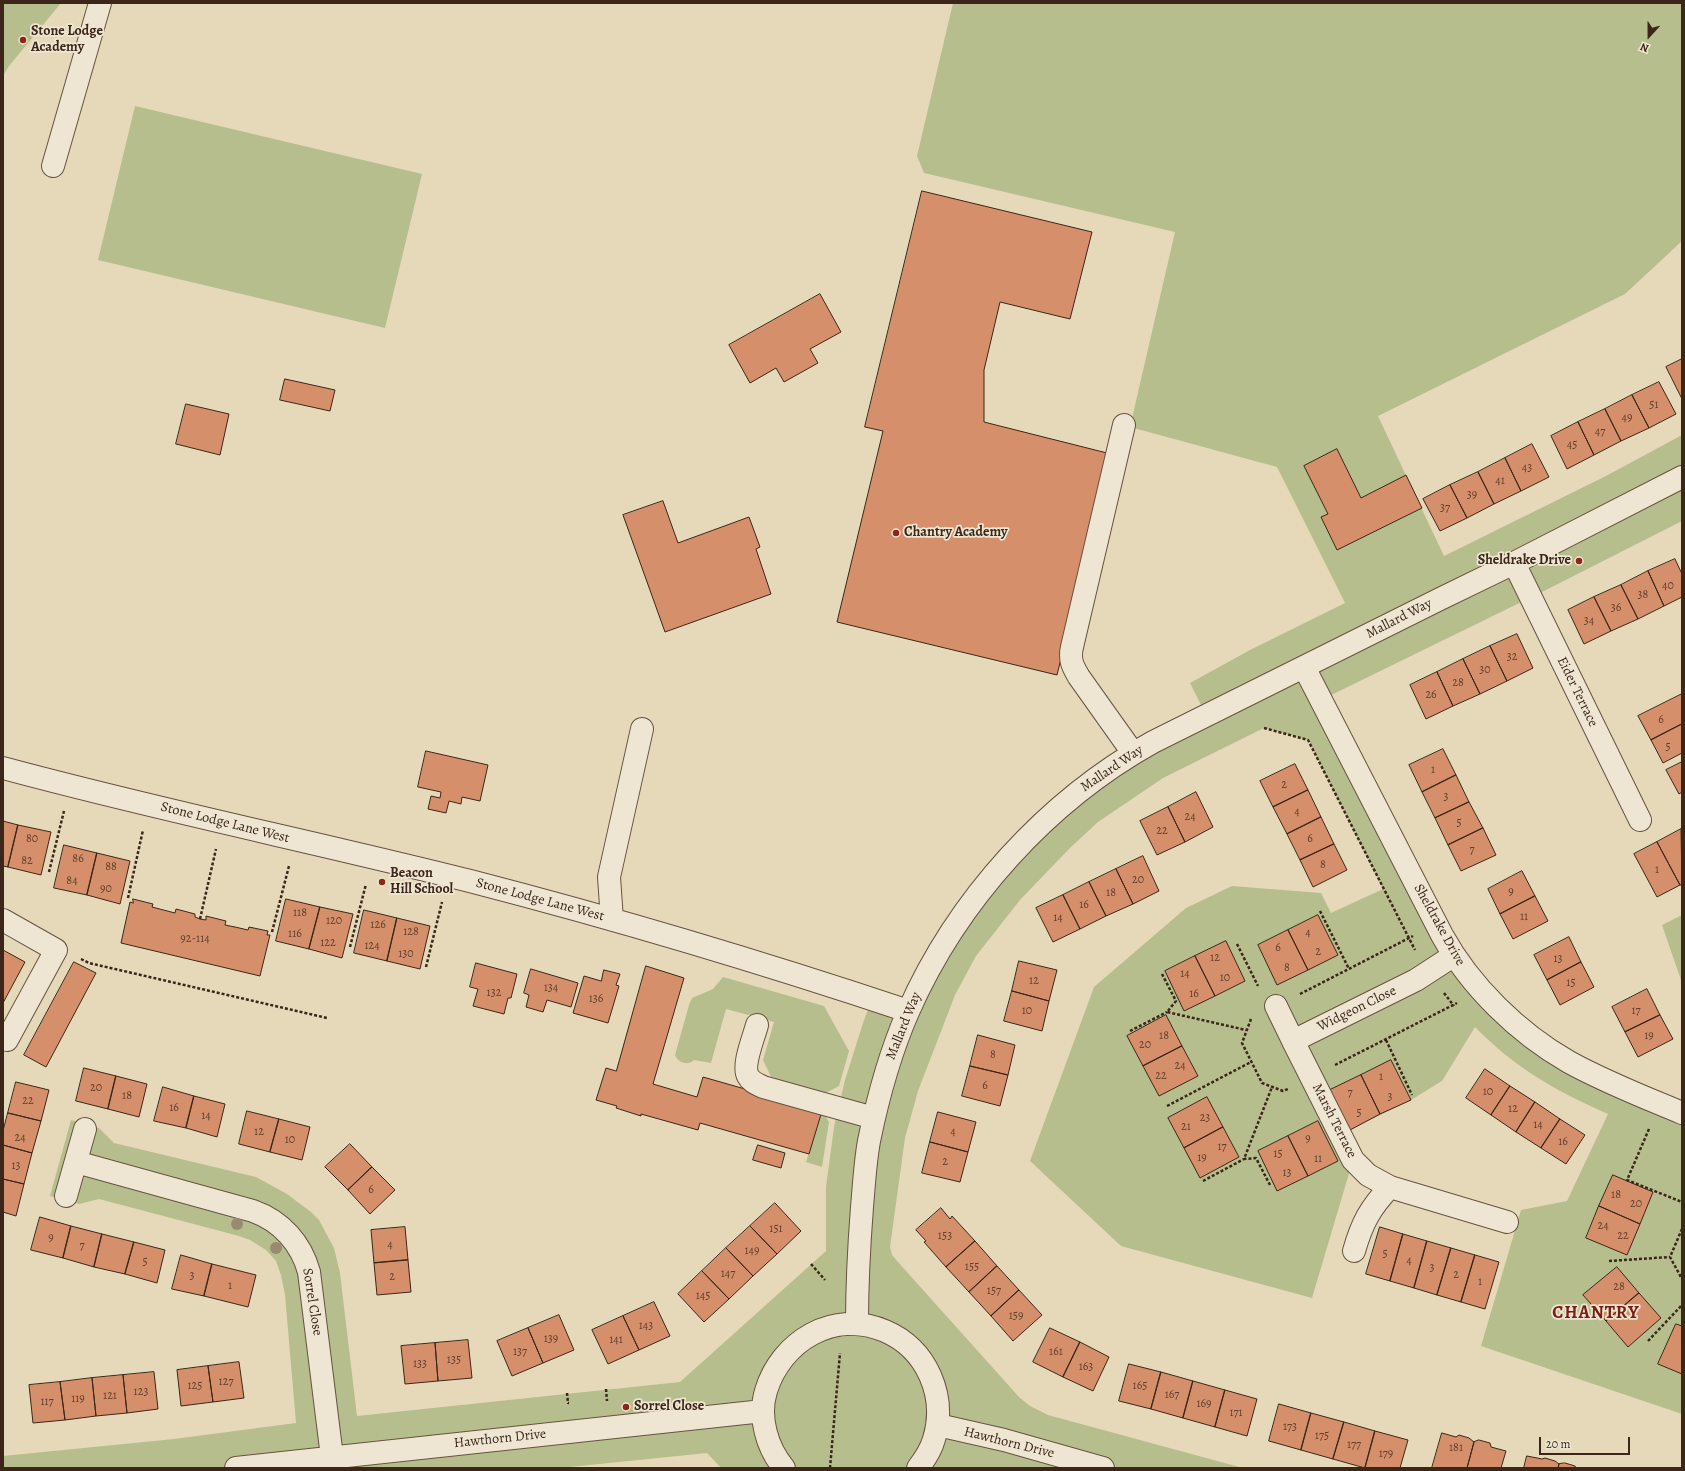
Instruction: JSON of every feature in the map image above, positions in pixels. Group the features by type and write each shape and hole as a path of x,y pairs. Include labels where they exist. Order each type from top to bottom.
{"street":[{"path":"53,166 100,3"},
{"path":"1124,425 1070,659 1072,666 1079,677 1134,753"},
{"name":"Mallard Way","path":"857,1324 859,1245 865,1171 874,1118 891,1058 908,1012 926,975 949,936 978,893 1016,848 1043,822 1081,790 1134,753 1179,728 1514,563 1682,477"},
{"name":"Eider Terrace","path":"1514,563 1640,820"},
{"name":"Sheldrake Drive","path":"1304,667 1453,956 1483,992 1509,1017 1552,1052 1586,1071 1682,1113"},
{"path":"612,920 610,877 642,729"},
{"name":"Stone Lodge Lane West","path":"3,768 222,823 449,876 612,920 744,959 908,1012"},
{"path":"3,920 56,950 7,1040"},
{"name":"Widgeon Close","path":"1293,1041 1428,973 1453,956"},
{"path":"1276,1006 1293,1041"},
{"path":"757,1026 746,1068 747,1075 753,1082 763,1087 874,1118"},
{"name":"Marsh Terrace","path":"1293,1041 1353,1160 1368,1175 1390,1187 1507,1222"},
{"path":"66,1196 85,1129"},
{"name":"Sorrel Close","path":"76,1162 253,1211 273,1221 292,1238 301,1251 309,1272 332,1457"},
{"path":"1354,1251 1364,1220 1390,1187"},
{"path":"784,1468 774,1454 764,1426 763,1411 765,1395 769,1380 776,1366 785,1354 797,1343 818,1331 841,1325 857,1324 885,1331 909,1346 928,1369 934,1382 939,1410 938,1425 934,1440 927,1455 918,1468"},
{"name":"Hawthorn Drive","path":"236,1468 763,1411"},
{"name":"Hawthorn Drive","path":"938,1425 1004,1440 1103,1468"}],"path":[{"path":"1264,728 1308,740 1396,914 1428,973 1454,1006"},
{"path":"49,872 70,786"},
{"path":"128,898 149,805"},
{"path":"200,919 222,823"},
{"path":"272,932 295,840"},
{"path":"350,947 372,858"},
{"path":"426,967 449,876"},
{"path":"1320,911 1349,969"},
{"path":"1237,944 1260,990"},
{"path":"56,950 75,956 90,964 327,1018"},
{"path":"1130,1031 1167,1012 1176,1001 1162,974"},
{"path":"1167,1012 1246,1030"},
{"path":"1386,1040 1412,1095"},
{"path":"1167,1106 1252,1062"},
{"path":"1244,1159 1272,1087"},
{"path":"1661,1104 1627,1180 1682,1202"},
{"path":"1203,1181 1244,1159 1256,1158 1270,1185"},
{"path":"1670,1258 1682,1229"},
{"path":"1609,1261 1670,1258"},
{"path":"1670,1258 1682,1279"},
{"path":"811,1264 825,1280"},
{"path":"1648,1341 1682,1305"},
{"path":"830,1468 840,1352"}],"green space":[{"name":"Stone Lodge Academy","path":"3,3 61,3 9,66 3,76"},
{"path":"953,3 1682,3 1682,241 1625,294 1378,416 1444,556 1606,476 1682,435 1682,521 1546,590 1321,700 1411,876 1509,1017 1682,1113 1682,1414 1481,1346 1521,1210 1567,1201 1608,1114 1537,1077 1505,1055 1475,1027 1442,1081 1411,1100 1350,1130 1353,1160 1312,1298 1121,1246 1030,1161 1094,987 1186,908 1232,886 1321,893 1331,913 1383,889 1308,740 1264,728 1163,778 1098,822 1070,848 1020,900 976,956 955,995 918,1091 905,1138 890,1247 892,1255 898,1262 1019,1397 1030,1406 1048,1415 1243,1468 721,1468 707,1453 560,1468 3,1468 3,1456 174,1439 296,1423 285,1295 281,1275 276,1261 266,1250 250,1240 239,1236 99,1199 79,1204 50,1196 71,1120 99,1128 114,1143 256,1177 287,1194 319,1220 334,1248 340,1273 357,1416 680,1382 826,1251 826,1187 834,1127 845,1080 872,999 908,1011 1016,848 1206,715 1190,683 1250,650 1345,603 1277,467 1130,427 1175,232 924,173 917,156"},
{"path":"135,106 422,174 385,328 98,260"},
{"path":"1682,915 1682,983 1662,925"},
{"path":"723,977 824,1006 849,1051 839,1086 824,1094 772,1079 763,1060 774,1022 726,1009 711,1063 694,1060 689,1063 683,1063 678,1060 675,1055 692,998 713,989"},
{"path":"822,1111 829,1122 822,1167 806,1162"}],"building":[{"path":"922,191 1092,232 1070,319 1000,302 984,370 984,422 1111,454 1057,675 837,622 883,431 865,427"},
{"path":"820,294 841,332 810,349 818,363 784,382 776,368 750,383 729,345"},
{"path":"1682,359 1682,399 1666,367"},
{"path":"285,379 335,390 330,411 280,400"},
{"path":"1659,382 1676,414 1649,428 1632,395"},
{"path":"1632,395 1649,428 1621,441 1605,409"},
{"path":"186,404 229,414 220,455 176,444"},
{"path":"1605,409 1621,441 1594,455 1578,422"},
{"path":"1578,422 1594,455 1567,469 1551,436"},
{"path":"1532,444 1549,477 1521,491 1505,458"},
{"path":"1337,449 1361,498 1406,475 1422,508 1337,550 1321,517 1328,514 1304,466"},
{"path":"1505,458 1521,491 1494,504 1478,472"},
{"path":"1478,472 1494,504 1467,518 1450,485"},
{"path":"1450,485 1467,518 1440,531 1423,499"},
{"path":"663,501 678,543 749,517 760,547 756,549 771,594 665,632 623,515"},
{"path":"1675,559 1682,574 1682,597 1664,606 1648,571"},
{"path":"1648,571 1664,606 1638,619 1621,585"},
{"path":"1621,585 1638,619 1611,631 1594,597"},
{"path":"1594,597 1611,631 1584,644 1568,610"},
{"path":"1517,634 1533,668 1507,681 1490,646"},
{"path":"1490,646 1507,681 1480,694 1463,659"},
{"path":"1463,659 1480,694 1453,706 1437,672"},
{"path":"1437,672 1453,706 1426,719 1410,685"},
{"path":"1682,694 1682,724 1651,740 1638,716"},
{"path":"1682,724 1682,753 1663,763 1651,740"},
{"path":"1443,749 1456,775 1422,792 1409,765"},
{"path":"426,751 488,765 480,801 462,797 461,804 449,801 446,813 428,809 431,796 440,798 441,792 418,787"},
{"path":"1682,762 1682,792 1679,794 1666,770"},
{"path":"1295,764 1308,790 1273,807 1260,781"},
{"path":"1456,775 1469,802 1435,818 1422,792"},
{"path":"1308,790 1321,817 1287,834 1273,807"},
{"path":"1196,792 1213,827 1185,842 1168,807"},
{"path":"1469,802 1483,828 1448,845 1435,818"},
{"path":"1168,807 1185,842 1157,855 1140,821"},
{"path":"1321,817 1334,844 1300,860 1287,834"},
{"path":"3,821 18,825 8,867 3,866"},
{"path":"18,825 51,832 41,875 8,867"},
{"path":"1483,828 1496,855 1461,871 1448,845"},
{"path":"1681,829 1682,885 1680,885 1657,842"},
{"path":"1657,842 1680,885 1657,897 1634,854"},
{"path":"1334,844 1347,870 1313,887 1300,860"},
{"path":"64,845 97,853 87,895 54,888"},
{"path":"97,853 130,861 120,904 87,895"},
{"path":"1143,856 1159,891 1133,904 1116,869"},
{"path":"1116,869 1133,904 1106,916 1089,882"},
{"path":"1522,871 1535,896 1500,914 1488,889"},
{"path":"1089,882 1106,916 1080,929 1063,895"},
{"path":"1063,895 1080,929 1053,942 1036,908"},
{"path":"1535,896 1548,921 1513,939 1500,914"},
{"path":"133,899 153,904 152,907 175,913 176,909 195,914 195,917 200,919 206,920 206,916 226,921 225,925 248,930 249,927 268,931 267,935 270,935 260,976 121,943 130,902 133,903"},
{"path":"286,899 320,907 309,949 276,941"},
{"path":"320,907 353,914 342,958 309,949"},
{"path":"364,910 397,918 387,961 354,953"},
{"path":"1318,915 1338,955 1308,970 1288,930"},
{"path":"397,918 430,926 420,969 387,961"},
{"path":"1288,930 1308,970 1277,985 1258,945"},
{"path":"1569,937 1581,962 1547,980 1534,955"},
{"path":"1226,941 1245,981 1215,996 1195,956"},
{"path":"3,950 25,962 3,1003"},
{"path":"1195,956 1215,996 1184,1011 1165,971"},
{"path":"1019,961 1057,970 1049,1001 1012,991"},
{"path":"74,962 96,973 46,1067 24,1055"},
{"path":"1581,962 1594,987 1560,1005 1547,980"},
{"path":"476,963 517,974 511,998 508,998 504,1014 473,1006 478,989 470,987"},
{"path":"646,966 684,978 653,1084 697,1097 703,1077 822,1111 809,1154 700,1123 698,1130 641,1114 641,1116 616,1108 617,1106 596,1100 606,1068 616,1071"},
{"path":"531,969 578,983 571,1007 547,1000 543,1012 526,1007 529,995 524,993"},
{"path":"604,970 620,974 616,985 619,986 608,1023 573,1013 584,976 601,981"},
{"path":"1647,989 1660,1015 1625,1032 1612,1007"},
{"path":"1012,991 1049,1001 1042,1031 1004,1021"},
{"path":"1166,1015 1182,1046 1143,1066 1127,1036"},
{"path":"1660,1015 1673,1039 1638,1057 1625,1032"},
{"path":"978,1035 1015,1045 1008,1075 970,1066"},
{"path":"1182,1046 1198,1076 1159,1096 1143,1066"},
{"path":"1391,1060 1411,1100 1380,1114 1361,1075"},
{"path":"970,1066 1008,1075 1000,1106 962,1096"},
{"path":"84,1068 116,1076 108,1109 76,1101"},
{"path":"1485,1069 1510,1086 1491,1115 1466,1098"},
{"path":"1361,1075 1380,1114 1350,1130 1330,1090"},
{"path":"116,1076 147,1084 139,1117 108,1109"},
{"path":"16,1082 49,1090 41,1121 8,1113"},
{"path":"1510,1086 1535,1102 1516,1132 1491,1115"},
{"path":"163,1087 194,1096 186,1128 154,1121"},
{"path":"194,1096 225,1104 217,1137 186,1128"},
{"path":"1207,1097 1223,1127 1184,1148 1168,1118"},
{"path":"1535,1102 1560,1119 1541,1148 1516,1132"},
{"path":"247,1111 279,1119 270,1152 239,1144"},
{"path":"938,1112 976,1122 968,1152 930,1142"},
{"path":"8,1113 41,1121 32,1153 3,1145 3,1131"},
{"path":"279,1119 310,1127 302,1160 270,1152"},
{"path":"1560,1119 1585,1135 1566,1164 1541,1148"},
{"path":"1318,1121 1338,1161 1308,1176 1288,1136"},
{"path":"1223,1127 1239,1157 1200,1178 1184,1148"},
{"path":"1288,1136 1308,1176 1277,1191 1258,1151"},
{"path":"930,1142 968,1152 960,1182 922,1173"},
{"path":"350,1144 372,1167 348,1190 325,1167"},
{"path":"3,1145 32,1153 24,1184 3,1179"},
{"path":"758,1145 785,1153 781,1168 753,1160"},
{"path":"372,1167 395,1190 370,1214 348,1190"},
{"path":"1613,1175 1653,1192 1640,1224 1599,1206"},
{"path":"3,1179 24,1184 16,1216 3,1212"},
{"path":"775,1203 801,1231 777,1254 750,1226"},
{"path":"1599,1206 1640,1224 1627,1255 1586,1238"},
{"path":"941,1208 950,1219 952,1216 975,1241 946,1267 924,1242 926,1241 916,1230"},
{"path":"40,1217 71,1226 63,1258 31,1250"},
{"path":"71,1226 102,1234 94,1267 63,1258"},
{"path":"750,1226 777,1254 753,1276 726,1248"},
{"path":"405,1227 408,1260 374,1263 371,1230"},
{"path":"1380,1227 1403,1234 1390,1281 1366,1274"},
{"path":"102,1234 134,1242 125,1274 94,1267"},
{"path":"1403,1234 1427,1241 1414,1288 1390,1281"},
{"path":"975,1241 997,1266 969,1292 946,1267"},
{"path":"1427,1241 1451,1248 1437,1295 1414,1288"},
{"path":"134,1242 165,1250 157,1283 125,1274"},
{"path":"726,1248 753,1276 729,1299 702,1271"},
{"path":"1451,1248 1475,1255 1461,1302 1437,1295"},
{"path":"181,1255 212,1264 204,1296 172,1289"},
{"path":"1475,1255 1499,1262 1485,1309 1461,1302"},
{"path":"408,1260 411,1292 377,1295 374,1263"},
{"path":"212,1264 256,1275 248,1307 204,1296"},
{"path":"997,1266 1019,1290 991,1316 969,1292"},
{"path":"1617,1267 1639,1293 1606,1321 1583,1295"},
{"path":"702,1271 729,1299 704,1322 678,1294"},
{"path":"1019,1290 1042,1315 1013,1341 991,1316"},
{"path":"1639,1293 1661,1318 1628,1347 1606,1321"},
{"path":"654,1302 670,1336 639,1350 623,1316"},
{"path":"559,1315 574,1350 543,1363 528,1328"},
{"path":"623,1316 639,1350 608,1364 592,1330"},
{"path":"1676,1324 1682,1326 1682,1374 1658,1364"},
{"path":"528,1328 543,1363 512,1376 497,1341"},
{"path":"1050,1328 1080,1342 1063,1377 1033,1362"},
{"path":"468,1340 472,1378 438,1381 435,1343"},
{"path":"1080,1342 1109,1357 1093,1391 1063,1377"},
{"path":"435,1343 438,1381 405,1384 401,1346"},
{"path":"239,1362 244,1398 213,1402 208,1366"},
{"path":"1129,1364 1161,1372 1151,1409 1119,1401"},
{"path":"208,1366 213,1402 181,1406 177,1370"},
{"path":"154,1372 158,1409 127,1413 123,1375"},
{"path":"1161,1372 1193,1381 1183,1418 1151,1409"},
{"path":"123,1375 127,1413 96,1416 92,1378"},
{"path":"92,1378 96,1416 65,1420 60,1382"},
{"path":"1193,1381 1225,1390 1215,1427 1183,1418"},
{"path":"60,1382 65,1420 33,1423 29,1385"},
{"path":"1225,1390 1257,1399 1247,1436 1215,1427"},
{"path":"1279,1404 1311,1413 1301,1450 1269,1441"},
{"path":"1311,1413 1344,1422 1333,1459 1301,1450"},
{"path":"1344,1422 1375,1431 1365,1468 1333,1459"},
{"path":"1375,1431 1408,1440 1400,1468 1365,1468"},
{"path":"1442,1433 1456,1437 1459,1435 1469,1438 1474,1442 1467,1468 1432,1468"},
{"path":"1479,1440 1490,1443 1491,1447 1506,1451 1501,1468 1467,1468 1474,1442"},
{"path":"1527,1456 1555,1461 1559,1464 1558,1468 1524,1468"},
{"path":"1565,1463 1575,1466 1576,1468 1558,1468 1559,1464"}],"place":[{"name":"Stone Lodge Academy","path":"23,40"},
{"name":"Chantry Academy","path":"896,533"},
{"name":"Sheldrake Drive","path":"1579,561"},
{"name":"Beacon Hill School","path":"382,882"},
{"name":"Sorrel Close","path":"626,1407"}],"district":[{"name":"CHANTRY","path":"1596,1314"}]}
